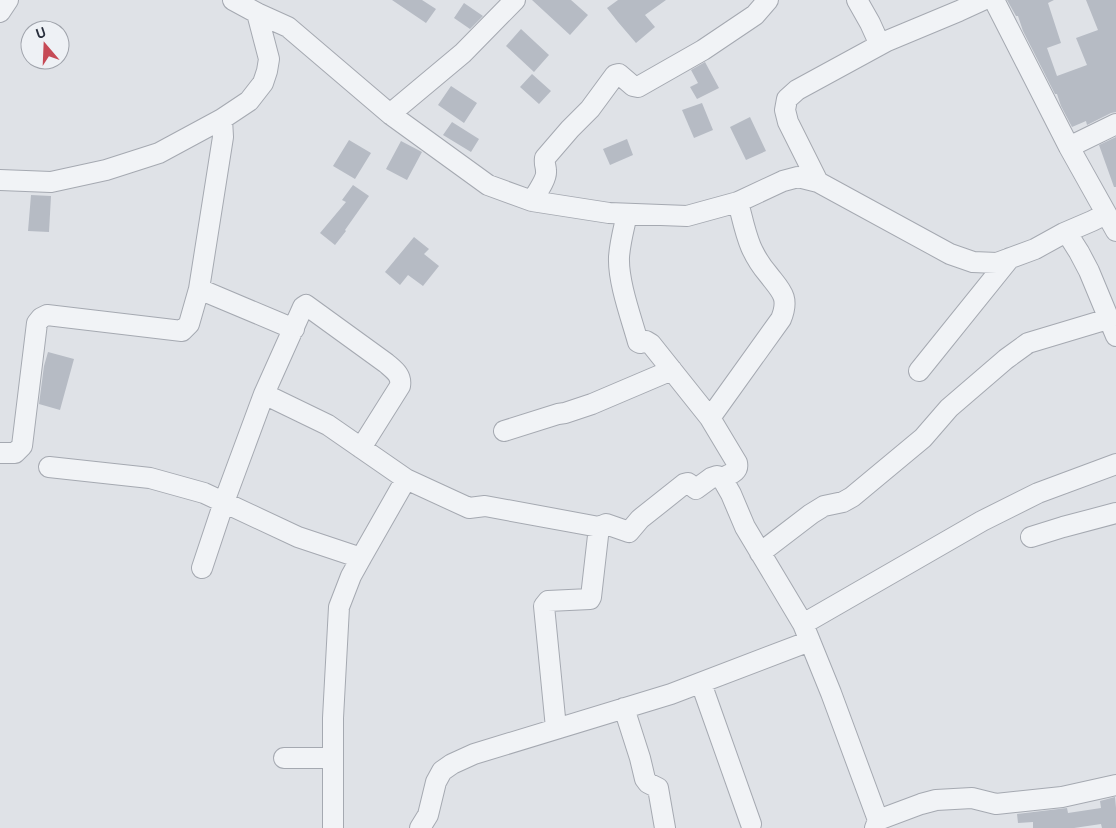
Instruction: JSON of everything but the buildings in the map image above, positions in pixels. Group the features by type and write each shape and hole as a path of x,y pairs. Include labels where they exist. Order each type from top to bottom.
{"street":[{"path":"0,12 8,0"},
{"path":"233,0 288,27 390,114 488,185 532,201 610,213 687,216 738,202 783,181 798,177 818,182 950,254 973,262 997,263 1035,249 1064,233 1111,222 986,0 880,45 797,90 787,99 788,122 818,182"},
{"path":"390,114 463,53 515,0"},
{"path":"532,201 545,177 545,158 590,109 615,75 619,74 633,86 638,87 703,50 755,16 768,0"},
{"path":"858,0 880,45"},
{"path":"0,180 50,182 106,170 159,153 222,125 250,101 263,83 269,60 261,14"},
{"path":"1069,147 1116,124"},
{"path":"0,453 15,452 22,446 37,323 41,318 47,315 182,331 189,324 199,289 222,125"},
{"path":"710,418 781,319 784,310 783,293 766,272 751,247 738,202"},
{"path":"627,214 619,256 620,272 634,330 639,343 650,342 710,418 738,465 735,471 724,477 723,480"},
{"path":"760,553 824,506 843,502 852,497 923,438 950,408 1006,359 1028,343 1112,328 1089,271 1067,233"},
{"path":"919,371 1010,258"},
{"path":"199,289 294,329"},
{"path":"202,568 264,394 294,329 302,306 306,305 386,363 400,378 400,386 361,448"},
{"path":"504,431 592,404 672,370"},
{"path":"264,394 328,425 406,478 469,508 485,506 599,527 606,524 630,531 640,518 684,484 688,483 696,489 714,476 720,477 731,494 745,527 807,632 831,693 877,824 921,804 936,800 972,798 996,804 1062,797 1116,785"},
{"path":"420,828 428,815 436,782 442,771 452,764 474,754 671,694 701,683 807,632 982,521 1038,493 1116,464"},
{"path":"49,467 150,478 204,493 298,537 361,558"},
{"path":"333,828 333,718 339,607 351,576 406,478"},
{"path":"1030,537 1116,513"},
{"path":"556,728 544,606 548,601 591,597 599,527"},
{"path":"701,683 751,824"},
{"path":"624,708 645,779 648,783 658,788 665,828"},
{"path":"284,758 333,758"}]}
